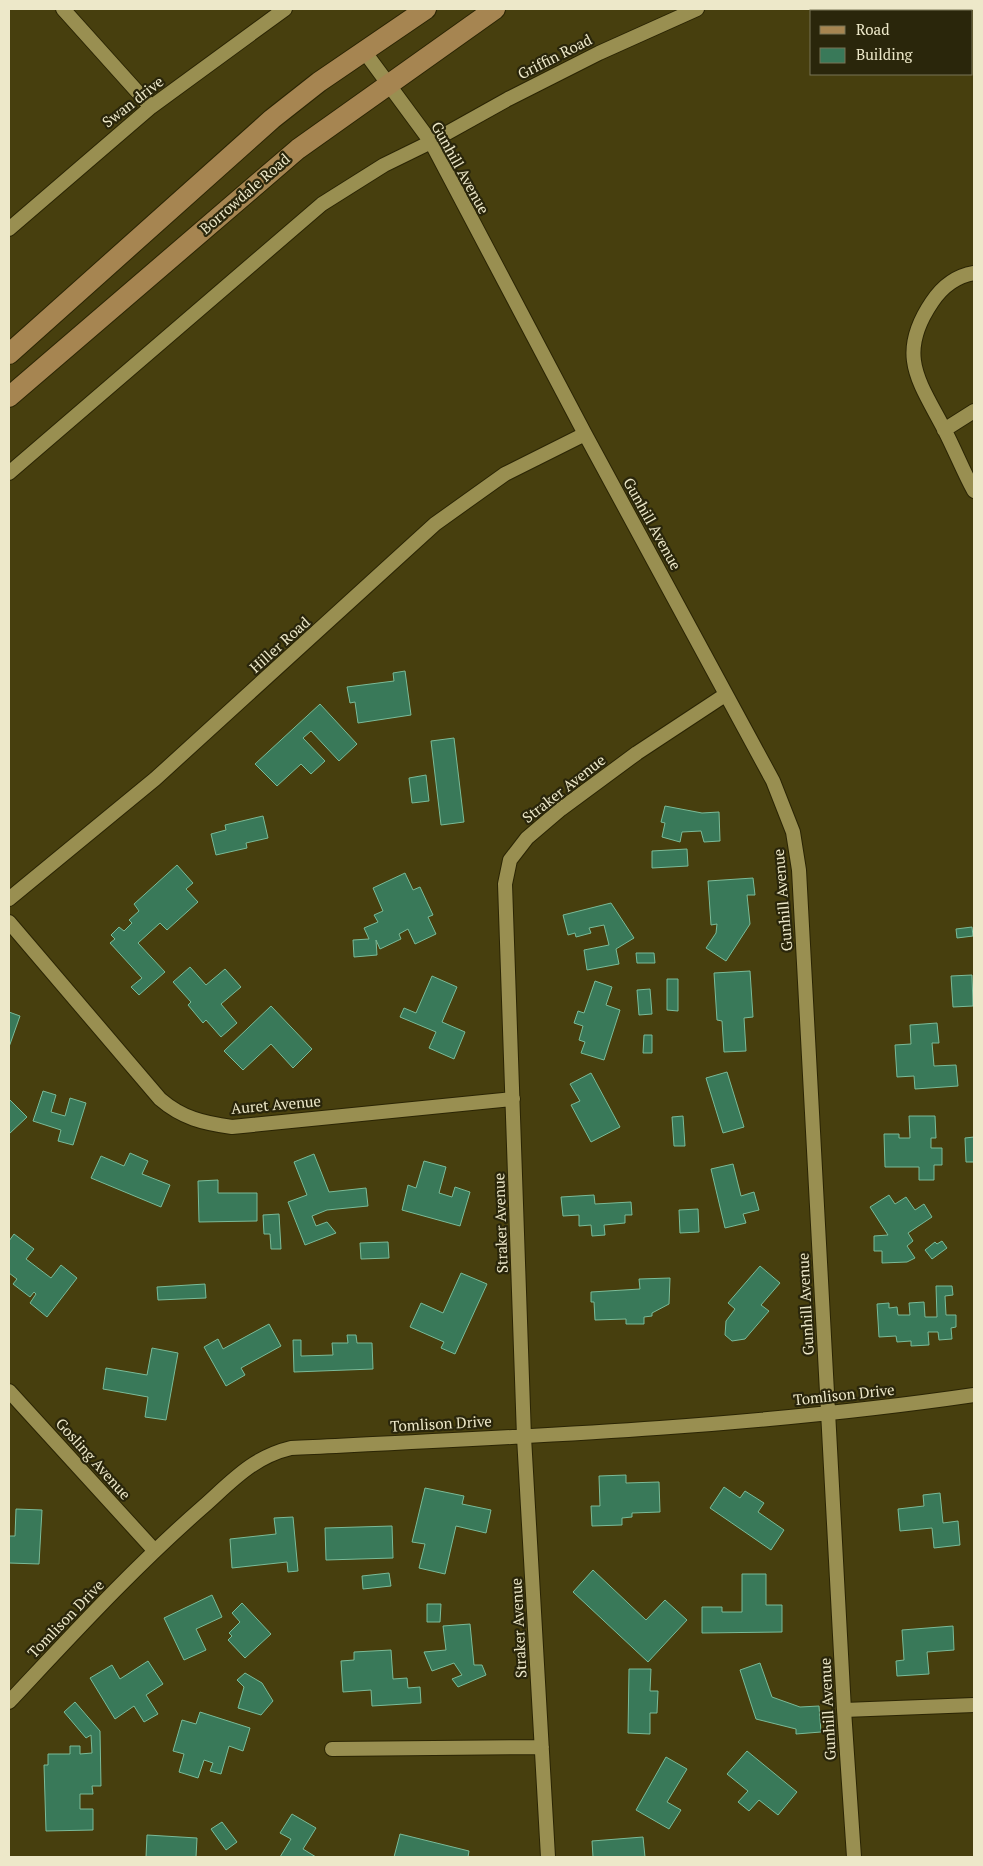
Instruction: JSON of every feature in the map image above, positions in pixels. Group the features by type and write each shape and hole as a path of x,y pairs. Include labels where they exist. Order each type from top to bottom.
{"main road":[{"path":"9,354 272,119 319,82 426,9"},
{"name":"Borrowdale Road","path":"9,397 298,149 495,9"}],"street":[{"path":"63,9 151,108"},
{"name":"Swan drive","path":"9,229 151,108 285,9"},
{"name":"Griffin Road","path":"9,473 322,204 384,165 590,58 698,9"},
{"name":"Gunhill Avenue","path":"364,51 431,142 585,434 773,781 793,832 799,870 844,1710 854,1857"},
{"path":"974,273 964,275 941,289 922,316 914,341 914,367 926,397 974,491"},
{"path":"944,430 974,411"},
{"name":"Hiller Road","path":"9,899 155,779 435,524 505,474 585,434"},
{"name":"Straker Avenue","path":"548,1857 524,1437 505,884 510,860 527,838 561,809 637,754 725,695"},
{"name":"Auret Avenue","path":"9,922 160,1099 174,1112 200,1122 232,1127 513,1099"},
{"name":"Gosling Avenue","path":"9,1391 154,1550"},
{"name":"Tomlison Drive","path":"9,1702 154,1550 248,1468 271,1453 291,1448 524,1437 828,1414 974,1395"},
{"path":"844,1710 974,1705"},
{"path":"332,1749 542,1747"}],"building":[{"path":"405,671 411,715 358,723 355,702 350,703 347,687 394,681 393,673"},
{"path":"320,704 357,744 339,761 311,731 303,738 325,761 311,774 301,764 277,786 255,764"},
{"path":"454,738 464,822 441,825 431,741"},
{"path":"426,775 429,801 412,803 409,778"},
{"path":"665,806 702,813 719,812 720,841 704,842 701,831 682,832 680,842 662,837 665,823 661,822"},
{"path":"263,816 268,838 246,843 247,848 216,855 211,834 226,830 225,825"},
{"path":"687,849 688,866 652,868 652,851"},
{"path":"177,865 193,883 186,889 198,902 167,930 160,923 138,943 165,972 139,995 131,987 142,978 110,943 115,939 111,935 119,927 124,931 132,923 129,920 139,911 134,904"},
{"path":"405,873 413,890 420,887 433,915 428,917 436,934 415,944 408,929 399,934 401,939 380,949 376,940 377,955 354,957 353,940 369,939 364,928 378,922 374,915 383,911 373,888"},
{"path":"753,878 755,895 747,895 750,924 726,961 706,948 716,933 717,924 711,925 708,881"},
{"path":"611,903 634,938 616,949 619,964 587,970 584,950 609,945 604,925 589,928 591,933 576,937 575,933 568,935 563,915"},
{"path":"972,927 973,936 957,938 956,929"},
{"path":"636,953 654,953 655,963 637,963"},
{"path":"190,967 206,985 225,969 241,987 221,1004 237,1023 221,1037 206,1020 203,1023 188,1005 191,1002 173,982"},
{"path":"750,971 753,1017 744,1018 746,1051 724,1052 722,1021 717,1020 714,973"},
{"path":"972,975 973,1006 953,1007 951,976"},
{"path":"432,976 457,987 442,1022 465,1032 454,1059 429,1048 436,1032 400,1017 404,1008 416,1013"},
{"path":"667,979 678,979 678,1011 667,1010"},
{"path":"595,981 612,987 606,1005 620,1010 604,1060 581,1053 585,1042 579,1040 583,1026 574,1023 578,1011 584,1013"},
{"path":"650,989 652,1014 639,1015 637,990"},
{"path":"271,1006 312,1049 293,1068 271,1044 243,1070 224,1051"},
{"path":"9,1012 20,1016 9,1047"},
{"path":"937,1023 939,1043 932,1043 934,1066 956,1065 958,1086 915,1089 914,1076 897,1077 895,1045 911,1044 910,1025"},
{"path":"644,1035 652,1035 652,1053 643,1053"},
{"path":"727,1072 744,1127 723,1133 706,1078"},
{"path":"591,1073 620,1127 591,1142 571,1105 580,1101 570,1084"},
{"path":"43,1091 56,1095 51,1112 65,1116 70,1098 86,1103 73,1145 58,1141 61,1130 33,1121"},
{"path":"9,1101 27,1117 9,1134"},
{"path":"683,1116 685,1146 674,1146 672,1117"},
{"path":"909,1116 935,1116 936,1138 931,1138 931,1148 942,1148 942,1165 934,1165 934,1180 919,1180 919,1167 885,1167 884,1134 899,1134 899,1138 910,1138"},
{"path":"974,1137 974,1162 966,1162 965,1138"},
{"path":"130,1153 148,1161 142,1174 170,1185 161,1207 91,1178 101,1156 124,1166"},
{"path":"314,1154 329,1192 366,1188 368,1206 327,1210 312,1216 316,1226 327,1222 336,1233 305,1245 288,1202 307,1195 294,1162"},
{"path":"424,1161 446,1167 439,1193 452,1197 455,1187 470,1192 460,1226 402,1210 408,1185 416,1188"},
{"path":"733,1164 741,1196 754,1192 759,1210 743,1214 746,1223 725,1228 711,1169"},
{"path":"218,1180 218,1193 257,1193 257,1221 199,1222 198,1181"},
{"path":"594,1195 595,1204 631,1202 632,1215 625,1215 625,1223 604,1225 605,1235 592,1236 591,1225 579,1226 579,1215 563,1216 561,1197"},
{"path":"889,1195 895,1204 906,1197 915,1210 924,1204 932,1217 908,1233 913,1241 907,1246 915,1258 907,1262 882,1263 882,1251 874,1251 874,1236 888,1235 870,1207"},
{"path":"698,1209 699,1232 680,1233 679,1210"},
{"path":"279,1214 281,1249 271,1249 270,1234 264,1234 263,1215"},
{"path":"14,1234 34,1249 26,1259 51,1278 61,1265 77,1278 47,1317 30,1303 36,1294 34,1292 30,1297 13,1284 17,1279 9,1273 9,1241"},
{"path":"942,1241 947,1248 932,1259 925,1250 935,1242 937,1244"},
{"path":"388,1242 389,1258 361,1259 360,1243"},
{"path":"760,1266 780,1283 761,1305 769,1311 745,1339 732,1341 725,1335 726,1321 735,1309 728,1303"},
{"path":"461,1273 487,1284 455,1354 441,1348 444,1342 410,1327 421,1303 443,1313"},
{"path":"670,1278 669,1304 652,1313 652,1316 644,1317 644,1324 626,1324 626,1319 595,1320 594,1302 591,1302 591,1292 640,1289 639,1279"},
{"path":"205,1284 206,1298 158,1300 157,1287"},
{"path":"936,1286 952,1286 953,1295 945,1296 946,1315 956,1315 956,1327 951,1328 952,1339 939,1340 938,1332 928,1332 929,1345 911,1346 911,1341 897,1342 896,1336 879,1337 877,1304 889,1303 889,1308 897,1307 898,1315 910,1315 909,1303 924,1302 925,1317 937,1317"},
{"path":"269,1324 281,1346 241,1368 245,1375 226,1386 204,1347 218,1339 223,1349"},
{"path":"347,1335 356,1335 357,1343 372,1343 373,1369 294,1372 293,1340 301,1340 301,1356 333,1355 332,1343 348,1343"},
{"path":"152,1348 178,1353 166,1420 145,1417 148,1397 103,1389 106,1368 147,1375"},
{"path":"626,1475 626,1483 659,1482 660,1512 632,1513 632,1517 622,1518 622,1525 592,1526 591,1506 600,1506 599,1476"},
{"path":"724,1487 740,1498 745,1491 764,1503 758,1512 784,1530 771,1550 710,1508"},
{"path":"425,1488 464,1496 462,1504 491,1510 486,1533 456,1526 445,1574 419,1568 425,1544 412,1542"},
{"path":"940,1493 943,1523 958,1521 960,1545 934,1548 932,1528 900,1531 898,1509 924,1506 923,1495"},
{"path":"16,1509 42,1510 39,1564 9,1563 9,1536 15,1536"},
{"path":"293,1517 298,1571 288,1572 287,1562 232,1568 230,1539 276,1534 274,1518"},
{"path":"392,1526 393,1558 326,1560 325,1528"},
{"path":"593,1570 646,1620 665,1600 687,1620 648,1662 573,1592"},
{"path":"389,1573 391,1586 363,1589 362,1576"},
{"path":"742,1574 766,1574 766,1605 782,1605 782,1632 702,1633 702,1607 722,1607 722,1612 742,1612"},
{"path":"212,1595 222,1617 196,1629 206,1650 184,1660 164,1618"},
{"path":"242,1603 271,1634 245,1658 228,1640 232,1636 229,1633 240,1622 232,1613"},
{"path":"427,1604 441,1604 440,1622 427,1622"},
{"path":"470,1624 474,1665 482,1665 486,1675 458,1687 452,1679 462,1675 454,1663 432,1671 424,1652 446,1650 443,1626"},
{"path":"953,1626 954,1650 927,1652 929,1674 897,1676 896,1661 904,1660 902,1630"},
{"path":"391,1650 393,1679 407,1678 408,1688 420,1687 421,1703 372,1706 371,1690 343,1692 341,1661 354,1660 354,1652"},
{"path":"148,1661 163,1684 146,1695 158,1714 144,1722 134,1706 115,1719 90,1678 112,1665 120,1679"},
{"path":"760,1663 772,1697 800,1707 819,1706 821,1732 796,1734 796,1729 756,1719 740,1670"},
{"path":"629,1669 651,1669 650,1691 658,1691 657,1713 650,1713 650,1734 628,1733"},
{"path":"245,1673 262,1683 273,1701 261,1715 238,1708 244,1687 237,1680"},
{"path":"75,1702 100,1731 101,1786 92,1786 93,1794 80,1794 80,1809 93,1809 93,1830 46,1831 44,1765 48,1765 48,1754 70,1754 70,1746 80,1746 80,1754 92,1753 91,1735 86,1738 64,1712"},
{"path":"200,1712 250,1728 243,1751 229,1746 221,1774 210,1771 213,1763 204,1760 198,1778 179,1772 184,1754 173,1751 182,1720 196,1724"},
{"path":"747,1751 797,1792 778,1815 759,1800 749,1811 738,1802 748,1791 727,1774"},
{"path":"666,1757 687,1769 667,1802 681,1810 669,1829 636,1810"},
{"path":"292,1814 316,1828 303,1849 316,1857 280,1857 291,1839 280,1833"},
{"path":"222,1822 237,1842 226,1850 211,1829"},
{"path":"400,1834 469,1851 468,1857 394,1857"},
{"path":"147,1835 197,1838 196,1857 146,1857"},
{"path":"643,1837 645,1857 593,1857 592,1841"}]}
